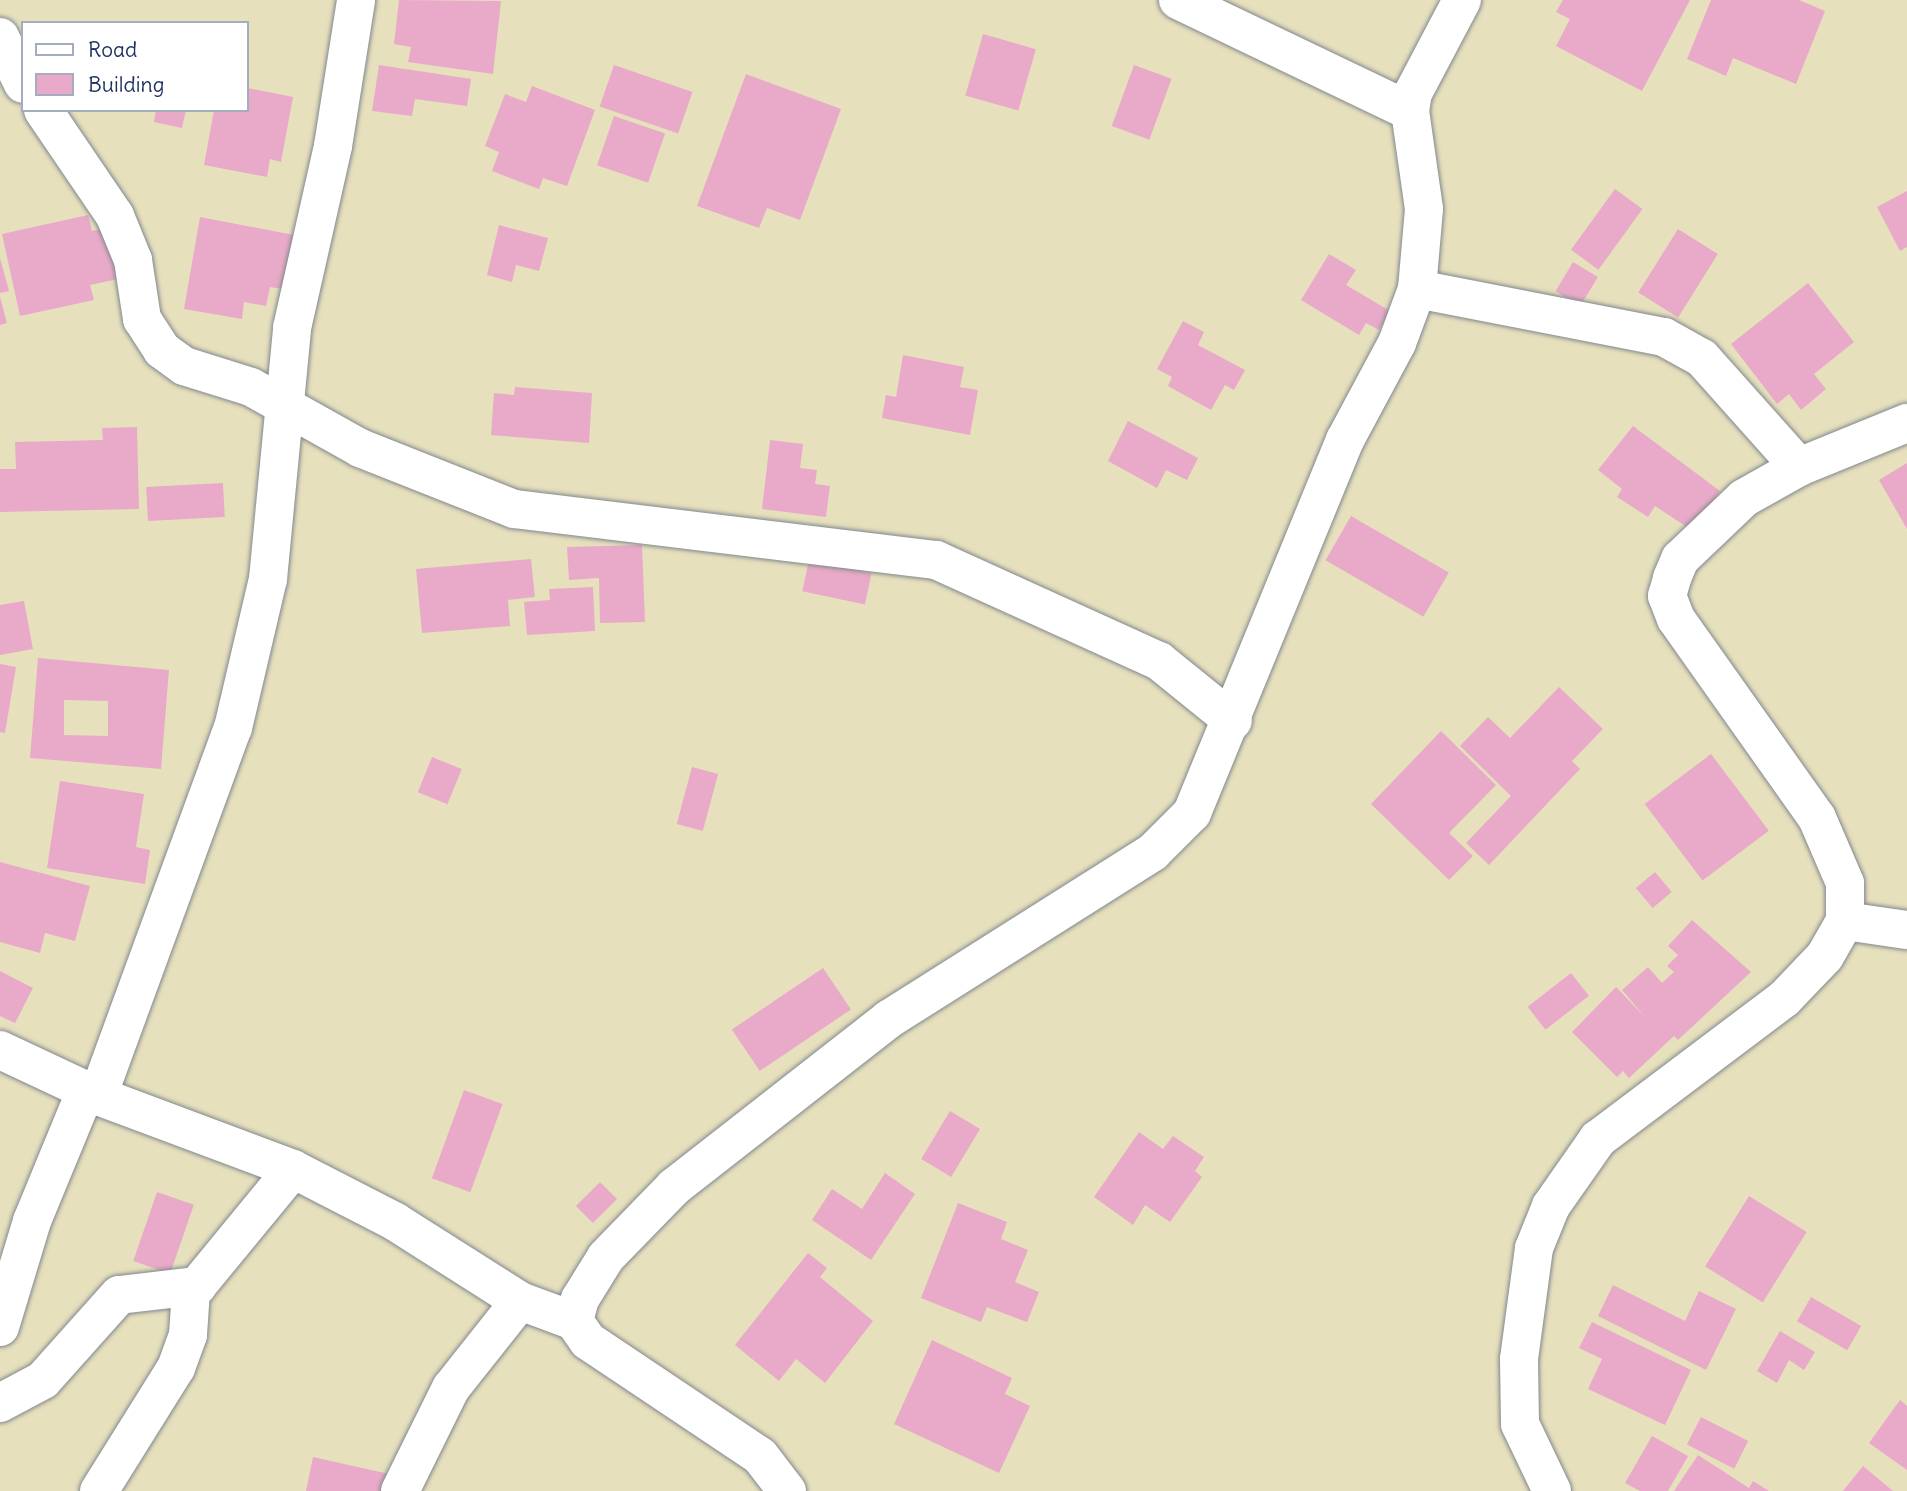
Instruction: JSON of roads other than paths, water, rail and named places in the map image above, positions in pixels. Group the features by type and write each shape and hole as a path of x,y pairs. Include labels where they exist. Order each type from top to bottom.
{"street":[{"path":"0,1326 32,1221 92,1093 233,728 268,579 287,404 292,328 333,146 356,0"},
{"path":"1178,0 1410,111"},
{"path":"574,1321 606,1257 674,1187 889,1019 1153,852 1192,813 1233,721 1345,440 1397,342 1417,289 1424,209 1410,111 1413,93 1462,0"},
{"path":"0,37 21,80"},
{"path":"44,112 115,216 133,260 142,318 162,350 184,366 287,404 360,448 514,509 936,560 1159,661 1233,721"},
{"path":"1417,289 1664,337 1702,358 1798,467"},
{"path":"1552,1491 1520,1424 1519,1359 1534,1248 1551,1206 1598,1139 1784,999 1825,956 1845,921 1845,883 1817,818 1675,620 1667,596 1680,559 1706,531 1744,498 1798,467 1907,423"},
{"path":"1845,921 1907,930"},
{"path":"0,1050 92,1093 293,1169 394,1221 520,1301 574,1321 588,1341 760,1456 787,1491"},
{"path":"99,1491 176,1368 188,1335 191,1290 293,1169"},
{"path":"0,1404 43,1380 119,1294 191,1290"},
{"path":"400,1491 451,1388 520,1301"}]}
